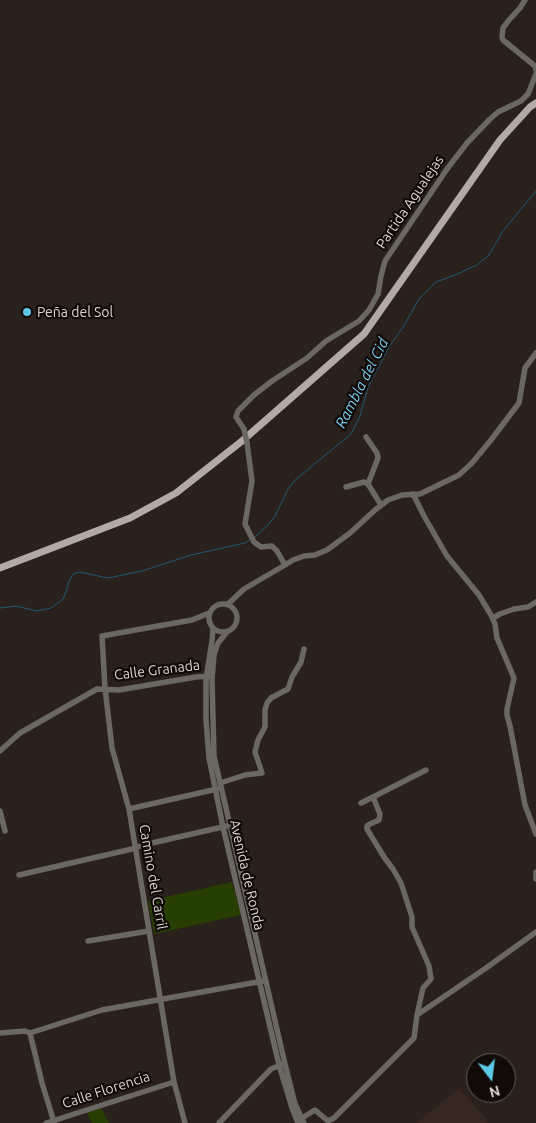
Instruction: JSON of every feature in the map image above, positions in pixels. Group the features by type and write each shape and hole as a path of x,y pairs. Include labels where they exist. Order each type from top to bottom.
{"main road":[{"path":"0,568 138,514 176,493 249,435 364,334 500,140 530,107 536,103"}],"street":[{"name":"Partida Agualejas","path":"285,564 282,557 272,546 261,547 254,542 245,524 252,480 244,429 236,417 238,411 272,381 307,358 326,341 359,321 370,310 378,294 385,261 447,169 467,143 489,120 498,112 521,101 528,94 536,72 535,66 503,40 502,37 503,28 525,0"},
{"path":"230,605 238,593 285,564 304,556 314,555 327,550 388,500 402,495 420,494 459,475 472,463 519,403 525,368 536,353"},
{"path":"366,437 377,453 378,458 368,484"},
{"path":"346,487 364,482 368,484 381,505"},
{"path":"413,494 447,556 479,595 493,618 497,638 514,678 507,715 525,805 536,834"},
{"path":"493,618 514,609 528,607 536,602"},
{"path":"223,603 230,605 237,612 238,618 236,624 227,632 220,632 204,621 192,620 209,613 215,606 223,603"},
{"path":"209,613 212,626"},
{"name":"Camino del Carril","path":"186,1123 174,1082 129,809 112,748 105,688 102,636 192,620"},
{"name":"Avenida de Ronda","path":"212,626 206,720 208,758 219,787 226,826 292,1108 301,1121"},
{"name":"Avenida de Ronda","path":"209,676 218,643 227,632"},
{"path":"129,809 219,787 245,776 262,773 256,748 265,727 267,703 271,698 288,689 292,677 301,662 304,649"},
{"name":"Calle Granada","path":"105,688 119,690 209,676"},
{"path":"0,750 20,733 97,689 105,688"},
{"path":"361,803 426,770"},
{"path":"301,1121 315,1110 328,1121 334,1118 414,1038 423,988 431,979 429,966 412,927 412,917 401,883 367,828 379,820 380,817 373,797"},
{"path":"0,811 5,831"},
{"path":"19,875 226,826"},
{"path":"536,872 536,879"},
{"path":"88,941 150,931"},
{"path":"417,1015 536,932"},
{"path":"0,1033 30,1032 102,1010 262,981"},
{"path":"30,1032 42,1083 54,1122"},
{"path":"219,1123 271,1069 282,1064"},
{"name":"Calle Florencia","path":"46,1123 174,1082"}],"shaded area":[{"path":"459,1088 466,1096 466,1103 472,1103 488,1121 484,1123 417,1123"}],"green space":[{"path":"232,882 241,915 154,934 148,901"},
{"path":"101,1108 109,1123 92,1123 87,1113"}],"waterway":[{"name":"Rambla del Cid","path":"254,538 275,516 294,481 351,434 360,416 368,387 389,347 419,299 436,282 477,265 489,255 503,231 536,191"},
{"name":"Rambla del Cid","path":"0,608 16,606 37,611 51,608 63,599 73,574 80,572 108,578 142,571 191,555 245,543 250,540"}],"place":[{"name":"Peña del Sol","path":"27,312"}]}
